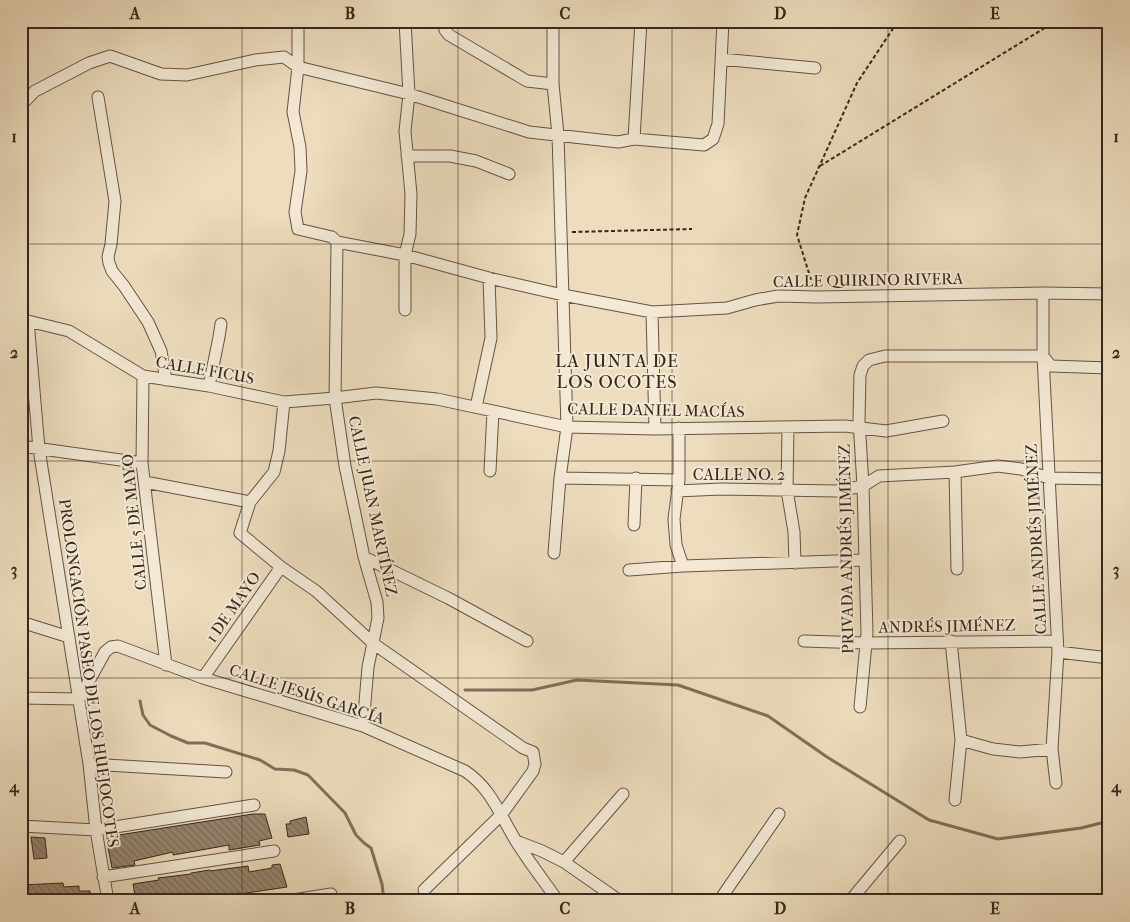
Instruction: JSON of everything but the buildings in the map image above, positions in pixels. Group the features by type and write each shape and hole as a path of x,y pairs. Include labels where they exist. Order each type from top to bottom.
{"street":[{"path":"299,21 298,67 293,112 300,146 302,171 295,212 298,229 332,237 337,242"},
{"path":"404,310 405,255 410,234 411,194 405,131 409,94 405,21"},
{"path":"554,21 553,84 558,135 567,427 560,478 554,553"},
{"path":"634,139 641,21"},
{"path":"21,105 35,91 89,63 110,56 161,74 187,75 255,60 284,57 298,67 409,94 522,130 618,142 634,139 704,145 713,139 718,124 723,21"},
{"path":"445,30 449,35 505,66 527,81 553,84"},
{"path":"721,59 814,68"},
{"path":"98,97 116,201 108,263 148,322 161,351 166,380"},
{"path":"407,156 450,156 476,160 509,174"},
{"name":"CALLE QUIRINO RIVERA","path":"337,242 405,255 489,278 563,295 652,312 727,308 778,296 817,298 1042,293 1109,294"},
{"name":"CALLE JUAN MARTÍNEZ","path":"337,242 335,398 346,466 364,557 377,602 378,618 368,667 363,726"},
{"path":"476,408 491,338 489,278"},
{"name":"CALLE ANDRÉS JIMÉNEZ","path":"1042,293 1043,356 1058,646 1052,749 1056,783"},
{"path":"652,312 655,429"},
{"name":"CALLE FICUS","path":"25,321 69,331 143,376 209,386 284,402 335,398"},
{"name":"PROLONGACIÓN PASEO DE LOS HUEJOCOTES","path":"25,321 39,449 89,764 96,830 108,901"},
{"path":"209,386 221,324"},
{"path":"859,424 860,375 863,366 869,360 885,356 1043,356 1051,366 1109,368"},
{"name":"CALLE 5 DE MAYO","path":"143,376 142,464 166,665"},
{"name":"CALLE DANIEL MACÍAS","path":"335,398 376,393 437,399 567,427 655,429 845,426 859,424 886,432 943,421"},
{"name":"1 DE MAYO","path":"203,678 281,567 240,533 250,502 274,472 279,450 284,402"},
{"path":"490,470 493,411"},
{"name":"PRIVADA ANDRÉS JIMÉNEZ","path":"859,424 863,486 866,643 860,707"},
{"path":"788,427 787,490 794,532 795,563"},
{"name":"CALLE NO. 2","path":"680,428 678,485 721,489 837,491 863,486"},
{"path":"21,446 142,464"},
{"path":"863,486 879,476 955,472 998,466 1021,469 1049,478 1109,479"},
{"path":"955,472 957,568"},
{"path":"560,478 636,478 678,485 674,519 676,545 683,566"},
{"path":"634,525 636,478"},
{"path":"145,482 250,502"},
{"path":"364,557 448,598 527,641"},
{"path":"629,570 683,566 865,560"},
{"path":"281,567 316,591 374,644 523,748 533,752 535,764 533,771 502,814 424,890"},
{"path":"21,622 69,637"},
{"name":"ANDRÉS JIMÉNEZ","path":"804,641 866,643 951,641 1058,646"},
{"path":"951,641 961,740 955,800"},
{"name":"CALLE JESÚS GARCÍA","path":"78,699 105,652 111,647 118,646 203,678 363,726 475,777 490,794 516,841 557,900"},
{"path":"1058,646 1109,658"},
{"path":"21,698 78,699"},
{"path":"961,740 993,749 1020,752 1052,749"},
{"path":"89,764 226,772"},
{"path":"564,862 623,794"},
{"path":"21,826 96,830 254,806"},
{"path":"718,901 779,814"},
{"path":"516,841 564,862 620,901"},
{"path":"850,901 900,841"},
{"path":"103,877 274,851"},
{"path":"286,901 331,894"}],"path":[{"path":"817,298 797,235 806,198 857,83 898,21"},
{"path":"820,166 1056,21"},
{"path":"560,232 692,229"}],"waterway":[{"path":"465,690 532,690 577,680 678,685 768,716 827,757 929,820 998,839 1081,828 1109,821"},
{"path":"140,701 143,715 150,725 171,736 188,743 205,743 260,760 275,769 294,770 308,775 345,813 356,835 371,848 382,884 384,901"}],"district":[{"name":"LA JUNTA DE LOS OCOTES","path":"617,371"}]}
